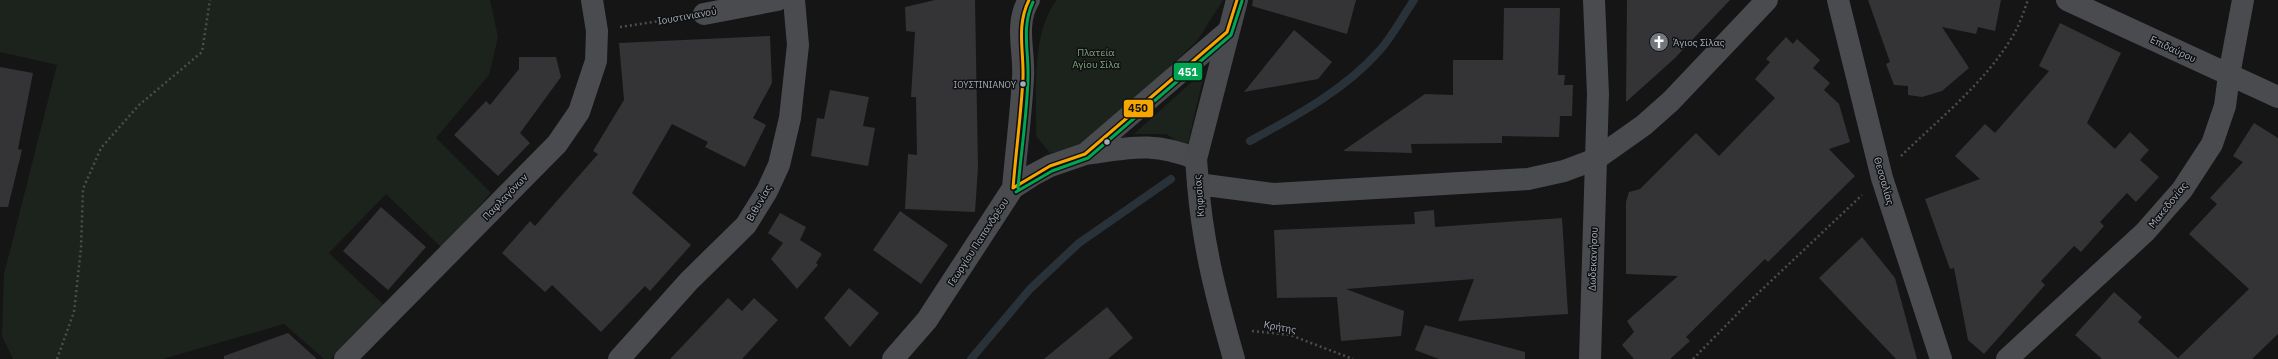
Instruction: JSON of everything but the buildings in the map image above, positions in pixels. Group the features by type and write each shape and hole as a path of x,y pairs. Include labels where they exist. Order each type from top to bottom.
{"main road":[{"name":"Κηφισίας","path":"1198,184 1196,159 1227,32 1237,0"}],"street":[{"name":"Παφλαγόνων","path":"345,359 557,144 579,112 596,61 597,31 592,0"},
{"name":"Ιουστινιανού","path":"704,14 777,0"},
{"name":"Βιθυνίας","path":"619,359 689,282 746,225 767,191 779,164 790,118 798,45 794,0"},
{"name":"Δωδεκανήσου","path":"1590,359 1598,94 1594,0"},
{"path":"1198,184 1274,194 1528,179 1564,171 1596,159 1644,125 1671,101 1767,0"},
{"name":"Θεσσαλίας","path":"1838,0 1882,178 1941,359"},
{"name":"Επιδαύρου","path":"2067,0 2278,97"},
{"name":"Μακεδονίας","path":"2007,359 2145,232 2182,190 2212,144 2225,106 2229,75 2243,0"},
{"path":"1013,188 1024,77 1020,26 1024,5"},
{"name":"Γεωργίου Παπανδρέου","path":"1085,154 1227,32"},
{"name":"Γεωργίου Παπανδρέου","path":"893,359 927,320 1013,188 1050,166 1085,154 1142,147 1174,150 1196,159"},
{"name":"Κηφισίας","path":"1198,184 1205,245 1234,359"}],"path":[{"path":"57,359 74,312 81,248 83,189 101,148 139,105 202,52 210,0"},
{"name":"Ιουστινιανού","path":"597,31 704,14"},
{"name":"Κρήτης","path":"1225,328 1290,336 1353,359"}],"green space":[{"path":"0,0 490,0 498,37 489,75 436,138 491,193 442,248 386,194 329,253 384,305 331,359 324,359 284,324 163,359 13,359 2,336 4,274 57,65 0,52"},
{"name":"Πλατεία Αγίου Σίλα","path":"1057,0 1223,0 1197,41 1112,121 1070,151 1050,153 1036,136 1036,84 1042,30 1048,14"},
{"path":"1205,70 1187,147 1166,134 1134,134"}],"waterway":[{"path":"1250,141 1302,112 1336,90 1351,78 1385,44 1414,0"},
{"path":"971,359 1030,289 1079,243 1171,179"}],"transit line":[{"name":"450","path":"1013,188 1023,78 1022,29 1025,10 1029,0"},
{"name":"450","path":"1013,188 1050,166 1085,154 1227,32 1237,0"},
{"name":"451","path":"1016,192 1052,171 1088,158 1231,35 1242,1"},
{"name":"451","path":"1018,188 1027,92 1028,68 1026,30 1029,11 1033,2"}],"place":[{"name":"Άγιος Σίλας","path":"1659,42"},
{"name":"ΙΟΥΣΤΙΝΙΑΝΟΥ","path":"1023,84"}]}
